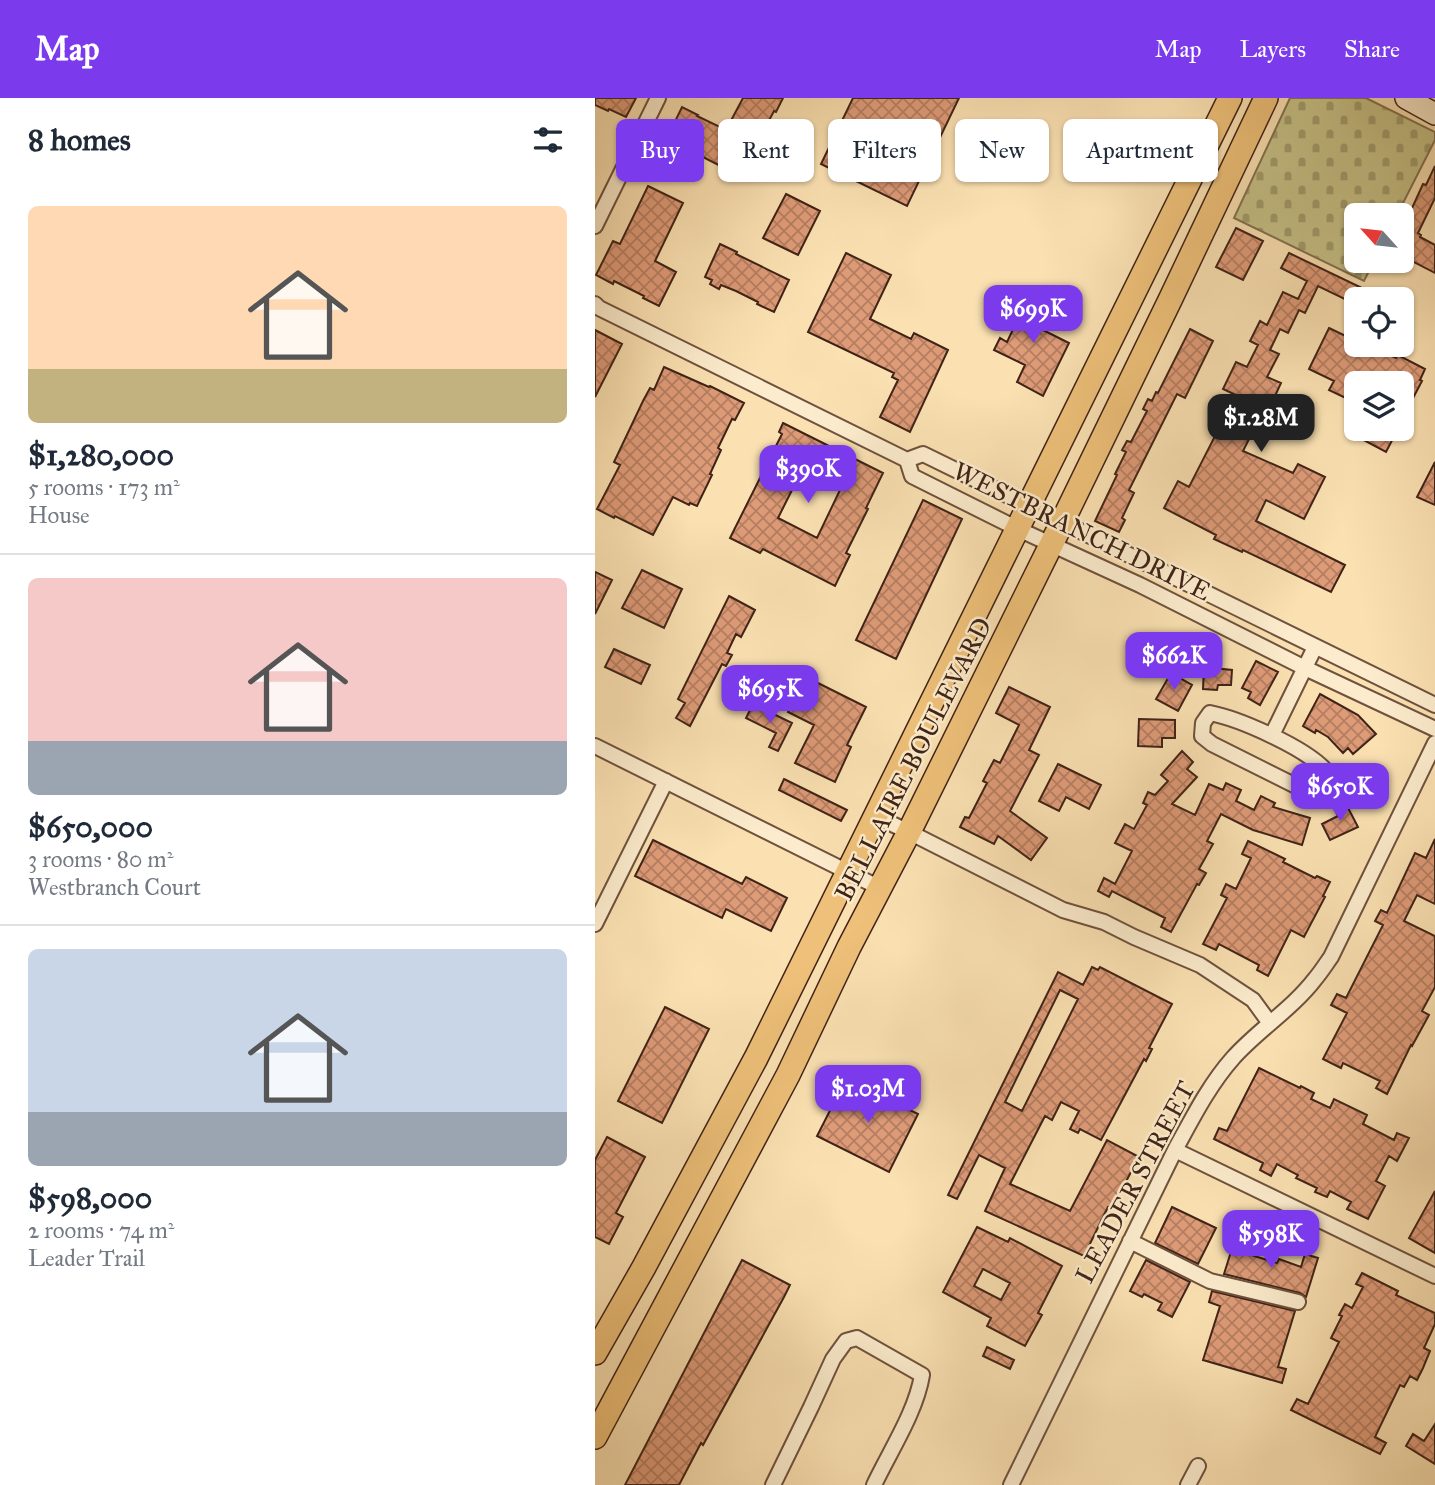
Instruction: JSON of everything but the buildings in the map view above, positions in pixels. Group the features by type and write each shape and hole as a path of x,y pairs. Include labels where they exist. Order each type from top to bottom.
{"main road":[{"name":"BELLAIRE BOULEVARD","path":"595,1353 756,1058 1230,98"},
{"name":"BELLAIRE BOULEVARD","path":"595,1437 788,1075 849,947 1052,543 1266,98"},
{"path":"1406,98 1435,114"},
{"path":"1146,270 1177,285"},
{"path":"961,642 994,658"},
{"path":"756,1058 788,1075"},
{"path":"644,1267 677,1283"}],"street":[{"path":"595,226 658,98"},
{"name":"WESTBRANCH DRIVE","path":"595,304 907,460 912,476 1435,729"},
{"name":"WESTBRANCH DRIVE","path":"907,460 923,454 1435,705"},
{"path":"1272,736 1315,647"},
{"path":"1210,713 1225,716 1272,736 1318,761 1326,771 1326,783 1316,790 1303,789 1212,744 1202,736 1203,723 1210,713"},
{"name":"LEADER STREET","path":"1011,1485 1175,1150 1203,1099 1232,1059 1315,980 1331,957 1435,743"},
{"path":"595,746 880,888"},
{"path":"595,924 666,781"},
{"path":"875,816 1063,910 1104,922 1143,942 1200,965 1253,1000 1269,1022"},
{"path":"1175,1150 1435,1276"},
{"path":"1131,1241 1210,1281 1298,1302"},
{"path":"773,1485 833,1359 846,1341 857,1338 922,1375 920,1388 907,1419 874,1485"},
{"path":"1188,1485 1198,1466"}],"green space":[{"path":"1290,98 1366,98 1435,132 1435,140 1403,203 1344,203 1344,271 1234,218"},
{"path":"1347,273 1368,273 1364,281"}]}
